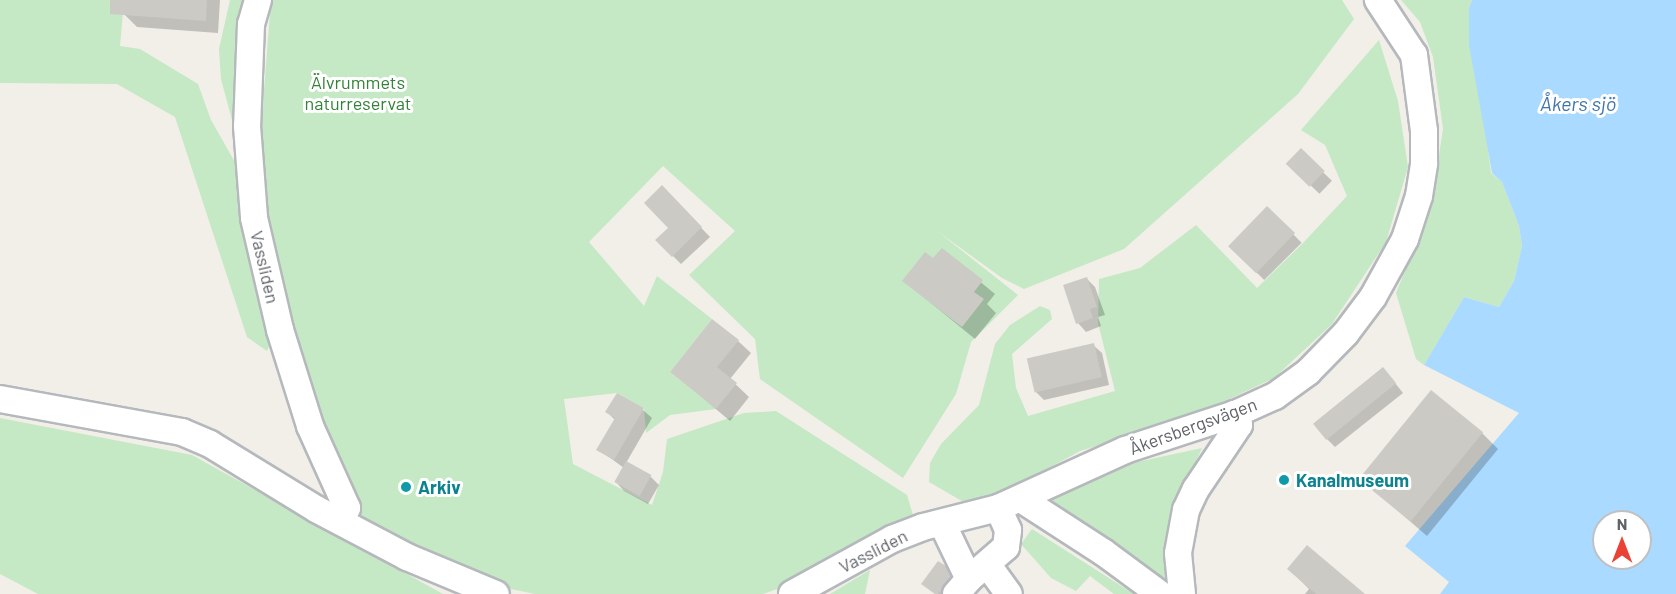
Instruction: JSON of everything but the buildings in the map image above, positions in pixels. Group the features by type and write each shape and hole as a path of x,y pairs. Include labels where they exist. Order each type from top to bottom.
{"street":[{"name":"Vassliden","path":"258,0 251,24 247,126 254,218 280,330 309,426 347,508 340,521"},
{"name":"Åkersbergsvägen","path":"932,525 1010,503 1125,450 1235,414 1275,396 1308,372 1339,341 1373,297 1406,239 1419,196 1424,163 1424,131 1414,55 1378,0"},
{"path":"0,399 182,432 210,444 316,509 407,557 496,594"},
{"path":"1182,594 1178,553 1186,510 1196,489 1239,425 1235,414"},
{"path":"970,579 1006,547 1010,503 1103,552 1160,594"},
{"name":"Vassliden","path":"792,594 892,539 932,525"},
{"path":"932,525 970,579 1009,594"}],"green space":[{"path":"0,0 124,0 120,46 140,49 198,84 211,120 240,171 275,332 267,351 247,337 175,117 117,84 0,83"},
{"path":"230,0 249,0 239,110 232,120 221,79 219,49"},
{"name":"Älvrummets naturreservat","path":"271,0 1342,0 1354,19 1298,94 1124,249 1024,289 1002,278 937,231 1018,295 971,342 956,394 903,478 760,379 755,339 689,275 735,231 663,166 589,242 644,306 657,276 712,319 670,372 716,409 670,415 646,433 644,408 617,393 564,399 573,464 652,505 663,472 667,439 744,413 776,411 907,495 913,515 780,588 763,594 535,594 511,589 411,548 366,523 355,506 321,424 267,244 268,195 258,168"},
{"path":"1401,0 1472,0 1469,8 1491,173 1502,182 1519,226 1522,246 1514,281 1499,307 1464,297 1424,365 1416,359 1396,293 1431,207 1443,129 1433,57 1420,22"},
{"path":"1379,40 1398,101 1408,167 1386,242 1332,324 1274,378 1212,407 1161,426 1080,451 1008,490 967,504 929,482 930,463 941,444 979,405 995,344 1010,325 1040,306 1050,310 1052,319 1012,354 1016,388 1028,416 1115,391 1098,323 1099,279 1140,268 1196,225 1257,288 1303,243 1347,196 1325,145 1301,130"},
{"path":"0,418 192,455 443,594 38,594 0,574"},
{"path":"1202,448 1171,517 1164,586 1039,501 1119,466"},
{"path":"1032,529 1134,594 1114,594 1090,576 1076,591 1051,578 1021,544"},
{"path":"870,570 865,594 830,594"}],"water":[{"name":"Åkers sjö","path":"1472,0 1676,0 1676,594 1440,594 1449,582 1405,546 1519,413 1424,365 1464,297 1499,307 1514,281 1522,246 1519,226 1502,182 1492,173 1469,45 1469,8"}],"place":[{"name":"Kanalmuseum","path":"1284,480"},
{"name":"Arkiv","path":"406,487"}]}
